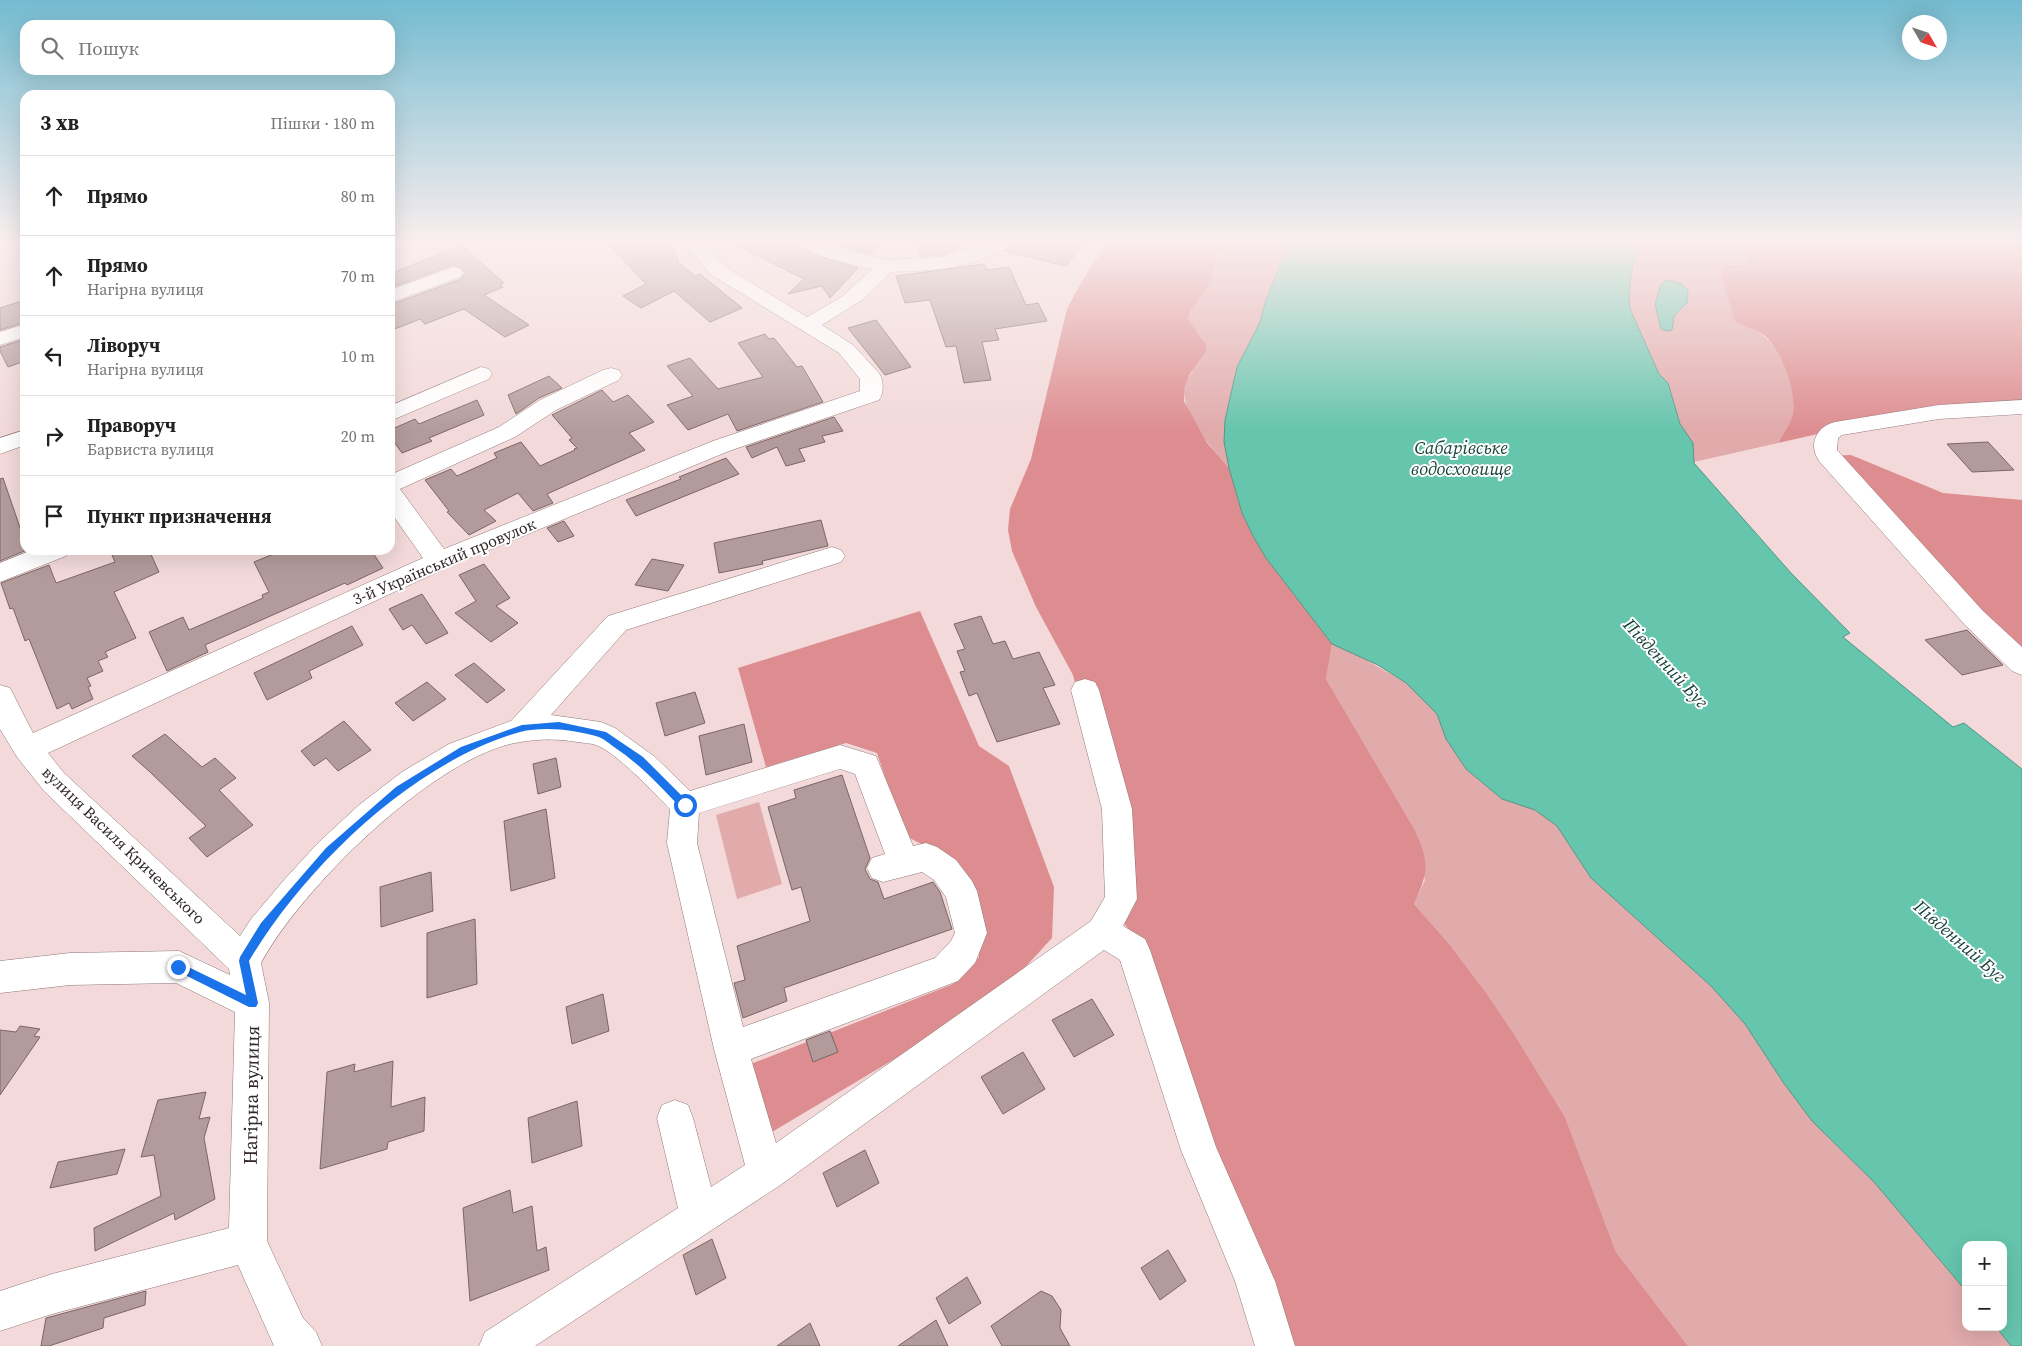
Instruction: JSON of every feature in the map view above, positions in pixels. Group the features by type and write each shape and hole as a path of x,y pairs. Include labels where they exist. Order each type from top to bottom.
{"street":[{"path":"774,305 807,325 846,305"},
{"name":"3-й Український провулок","path":"27,749 439,561 720,446 871,395 871,378 846,349 807,325"},
{"path":"0,339 20,332"},
{"path":"395,412 481,374"},
{"path":"395,482 507,432 548,405 611,375"},
{"path":"2022,407 1939,412 1835,429 1827,435 1825,450 1827,456 1974,618 2022,664"},
{"path":"0,447 20,439"},
{"path":"395,500 439,561"},
{"path":"0,573 45,555"},
{"path":"522,728 617,623 832,556"},
{"path":"499,1346 766,1173 1103,932 1121,899 1117,809 1085,690"},
{"name":"вулиця Василя Кричевського","path":"0,696 17,735 54,782 244,961"},
{"path":"244,961 264,926 329,850 399,789 464,749 522,728 559,725 602,734 640,759 685,805 682,843 731,1049 766,1173"},
{"path":"685,805 840,757 866,765 894,865 926,857 945,870 961,891 971,933 963,952 946,970 731,1049"},
{"path":"1103,932 1133,950 1199,1150 1255,1281 1275,1346"},
{"name":"Нагірна вулиця","path":"244,961 252,1003 248,1243 289,1332 302,1346"},
{"path":"0,977 70,969 178,967 252,1003"},
{"path":"675,1118 699,1216"},
{"path":"0,1311 52,1294 248,1243"}],"shaded area":[{"path":"1069,305 1195,305 1188,319 1206,345 1206,352 1190,374 1185,387 1184,401 1207,443 1229,468 1242,513 1266,558 1332,644 1326,679 1412,825 1422,847 1425,873 1414,904 1450,945 1514,1034 1565,1117 1616,1252 1688,1346 1284,1346 1131,932 1114,912 1111,822 1073,675 1036,607 1012,551 1008,530 1010,509 1031,459"},
{"path":"1195,305 1339,305 1368,661 1406,683 1437,714 1446,739 1466,769 1502,799 1535,810 1557,826 1591,878 1711,986 1745,1024 1812,1121 1874,1182 1962,1286 1962,1331 1999,1331 2011,1346 1688,1346 1616,1252 1565,1117 1514,1034 1450,945 1414,904 1425,880 1412,825 1326,679 1332,644 1229,468 1198,430 1187,407 1186,385 1192,372 1206,352 1201,338 1188,319"},
{"path":"1629,305 1737,305 1739,324 1753,329 1766,338 1778,353 1787,372 1792,393 1793,412 1789,424 1778,443 1694,462 1693,443 1680,424 1668,383 1659,374"},
{"path":"1730,305 2022,305 2022,407 1831,431 1778,443 1789,424 1793,412 1790,381 1776,350 1764,335 1740,324 1734,319"},
{"path":"1851,455 1943,493 2022,500 2022,664 1827,456"},
{"path":"920,611 979,746 1009,766 1054,887 1052,938 997,998 772,1132 751,1064 953,984 979,957 979,909 955,862 904,835 877,753 846,743 766,767 738,668"},
{"path":"759,802 782,884 737,899 716,815"}],"water":[{"name":"Сабарівське водосховище","path":"1265,305 1629,305 1659,374 1668,383 1680,424 1693,443 1694,463 1791,573 1850,633 1843,637 1953,727 1964,723 2022,769 2022,1346 2011,1346 1999,1331 2007,1331 2007,1241 1962,1241 1962,1286 1874,1182 1812,1121 1783,1082 1745,1024 1711,986 1591,878 1557,826 1535,810 1502,799 1466,769 1446,739 1437,714 1406,683 1378,665 1332,644 1266,558 1242,513 1229,468 1224,442 1225,420 1237,367 1260,322"},
{"path":"1655,305 1685,305 1674,316 1672,330 1661,329"}],"building":[{"path":"10,305 20,305 20,324 0,330 0,308"},
{"path":"395,305 499,305 529,325 505,337 464,309 425,324 420,319 395,329"},
{"path":"636,305 647,305 641,308"},
{"path":"690,305 738,305 742,308 710,322"},
{"path":"932,305 1039,305 1047,321 995,329 999,340 982,342 991,380 964,383 956,346 946,347"},
{"path":"876,320 911,367 885,375 848,328"},
{"path":"765,334 769,339 774,338 797,367 802,366 823,402 737,431 728,414 688,430 667,405 693,396 667,366 690,358 718,389 763,377 738,343"},
{"path":"20,341 20,363 8,367 0,347"},
{"path":"549,376 562,388 539,398 516,414 508,395"},
{"path":"602,390 613,402 628,395 654,422 629,433 645,450 547,494 553,503 533,511 518,493 484,510 496,521 469,535 447,512 449,511 425,480 451,469 457,476 497,458 494,453 521,442 540,466 575,450 577,448 569,440 572,438 552,415"},
{"path":"477,400 484,415 429,438 432,441 402,453 395,443 395,428 415,419 419,424"},
{"path":"834,417 843,431 822,436 825,442 799,449 805,461 786,466 777,447 752,458 746,447"},
{"path":"1988,442 2014,470 1972,472 1947,444"},
{"path":"726,458 739,474 636,516 626,500 681,479 679,477"},
{"path":"3,478 20,527 20,553 0,561 0,479"},
{"path":"821,520 828,546 762,561 763,564 719,573 714,543"},
{"path":"564,521 574,536 558,542 547,528"},
{"path":"112,555 151,555 159,572 114,592 136,638 105,652 108,657 98,661 103,671 87,678 91,686 88,687 93,699 72,709 69,703 57,709 29,639 25,641 13,608 10,609 1,583 49,565 56,583 115,562"},
{"path":"271,555 374,555 383,568 205,645 208,652 167,671 149,632 183,617 189,630 263,598 262,595 269,592 254,562"},
{"path":"652,559 684,565 668,591 635,585"},
{"path":"484,564 510,598 496,606 518,623 491,642 455,613 476,601 459,575"},
{"path":"422,594 448,633 426,644 412,625 403,630 389,609"},
{"path":"981,616 993,644 1005,641 1013,659 1039,652 1055,685 1043,688 1060,724 997,742 977,693 969,696 960,672 965,671 957,651 965,649 954,624"},
{"path":"352,626 363,645 309,671 312,678 267,700 254,673"},
{"path":"1967,630 2003,665 1962,675 1925,640"},
{"path":"474,663 505,690 487,703 455,675"},
{"path":"427,682 446,699 413,721 395,703"},
{"path":"695,692 705,723 665,736 656,703"},
{"path":"344,721 371,750 338,771 326,758 314,766 301,751"},
{"path":"744,724 752,762 706,775 699,736"},
{"path":"165,734 202,767 215,758 236,778 219,790 253,825 207,857 189,838 206,826 132,756"},
{"path":"556,758 561,787 538,794 533,764"},
{"path":"842,775 870,858 865,869 870,879 878,882 884,899 933,882 940,892 952,929 784,988 787,1001 743,1018 734,983 745,980 737,946 810,921 801,887 792,890 768,807 796,798 794,790"},
{"path":"546,809 555,878 511,891 504,821"},
{"path":"431,872 433,911 381,927 380,887"},
{"path":"475,919 477,984 427,998 427,933"},
{"path":"603,994 609,1031 572,1044 566,1007"},
{"path":"1092,999 1114,1035 1074,1057 1052,1020"},
{"path":"20,1026 40,1029 34,1036 40,1037 0,1095 0,1030 16,1032"},
{"path":"830,1031 838,1052 813,1062 806,1040"},
{"path":"1023,1052 1045,1089 1003,1114 981,1077"},
{"path":"393,1061 391,1107 425,1097 424,1131 388,1142 387,1149 320,1169 327,1072 355,1064 354,1072"},
{"path":"206,1092 199,1119 210,1117 204,1138 215,1199 175,1220 174,1213 95,1251 94,1228 161,1196 154,1155 141,1157 158,1100"},
{"path":"577,1101 582,1146 532,1163 528,1118"},
{"path":"125,1149 117,1174 50,1188 58,1162"},
{"path":"865,1150 879,1183 837,1207 823,1173"},
{"path":"510,1190 513,1213 532,1206 537,1251 546,1247 549,1270 470,1301 463,1208"},
{"path":"712,1239 726,1278 696,1295 683,1255"},
{"path":"1168,1250 1186,1281 1160,1300 1141,1268"},
{"path":"967,1277 981,1303 949,1324 936,1298"},
{"path":"146,1291 145,1305 104,1318 103,1328 49,1346 41,1346 46,1318"},
{"path":"1041,1291 1052,1296 1061,1310 1060,1328 1070,1346 1002,1346 991,1326"},
{"path":"936,1320 948,1346 898,1346"},
{"path":"810,1323 820,1346 777,1346"}],"route":[{"path":"178,967 252,1003 244,961 264,926 329,850 399,789 464,749 522,728 559,725 602,734 640,759 685,805"}],"water label":[{"name":"Південний Буг","path":"1666,663"},
{"name":"Південний Буг","path":"1960,941"}]}
